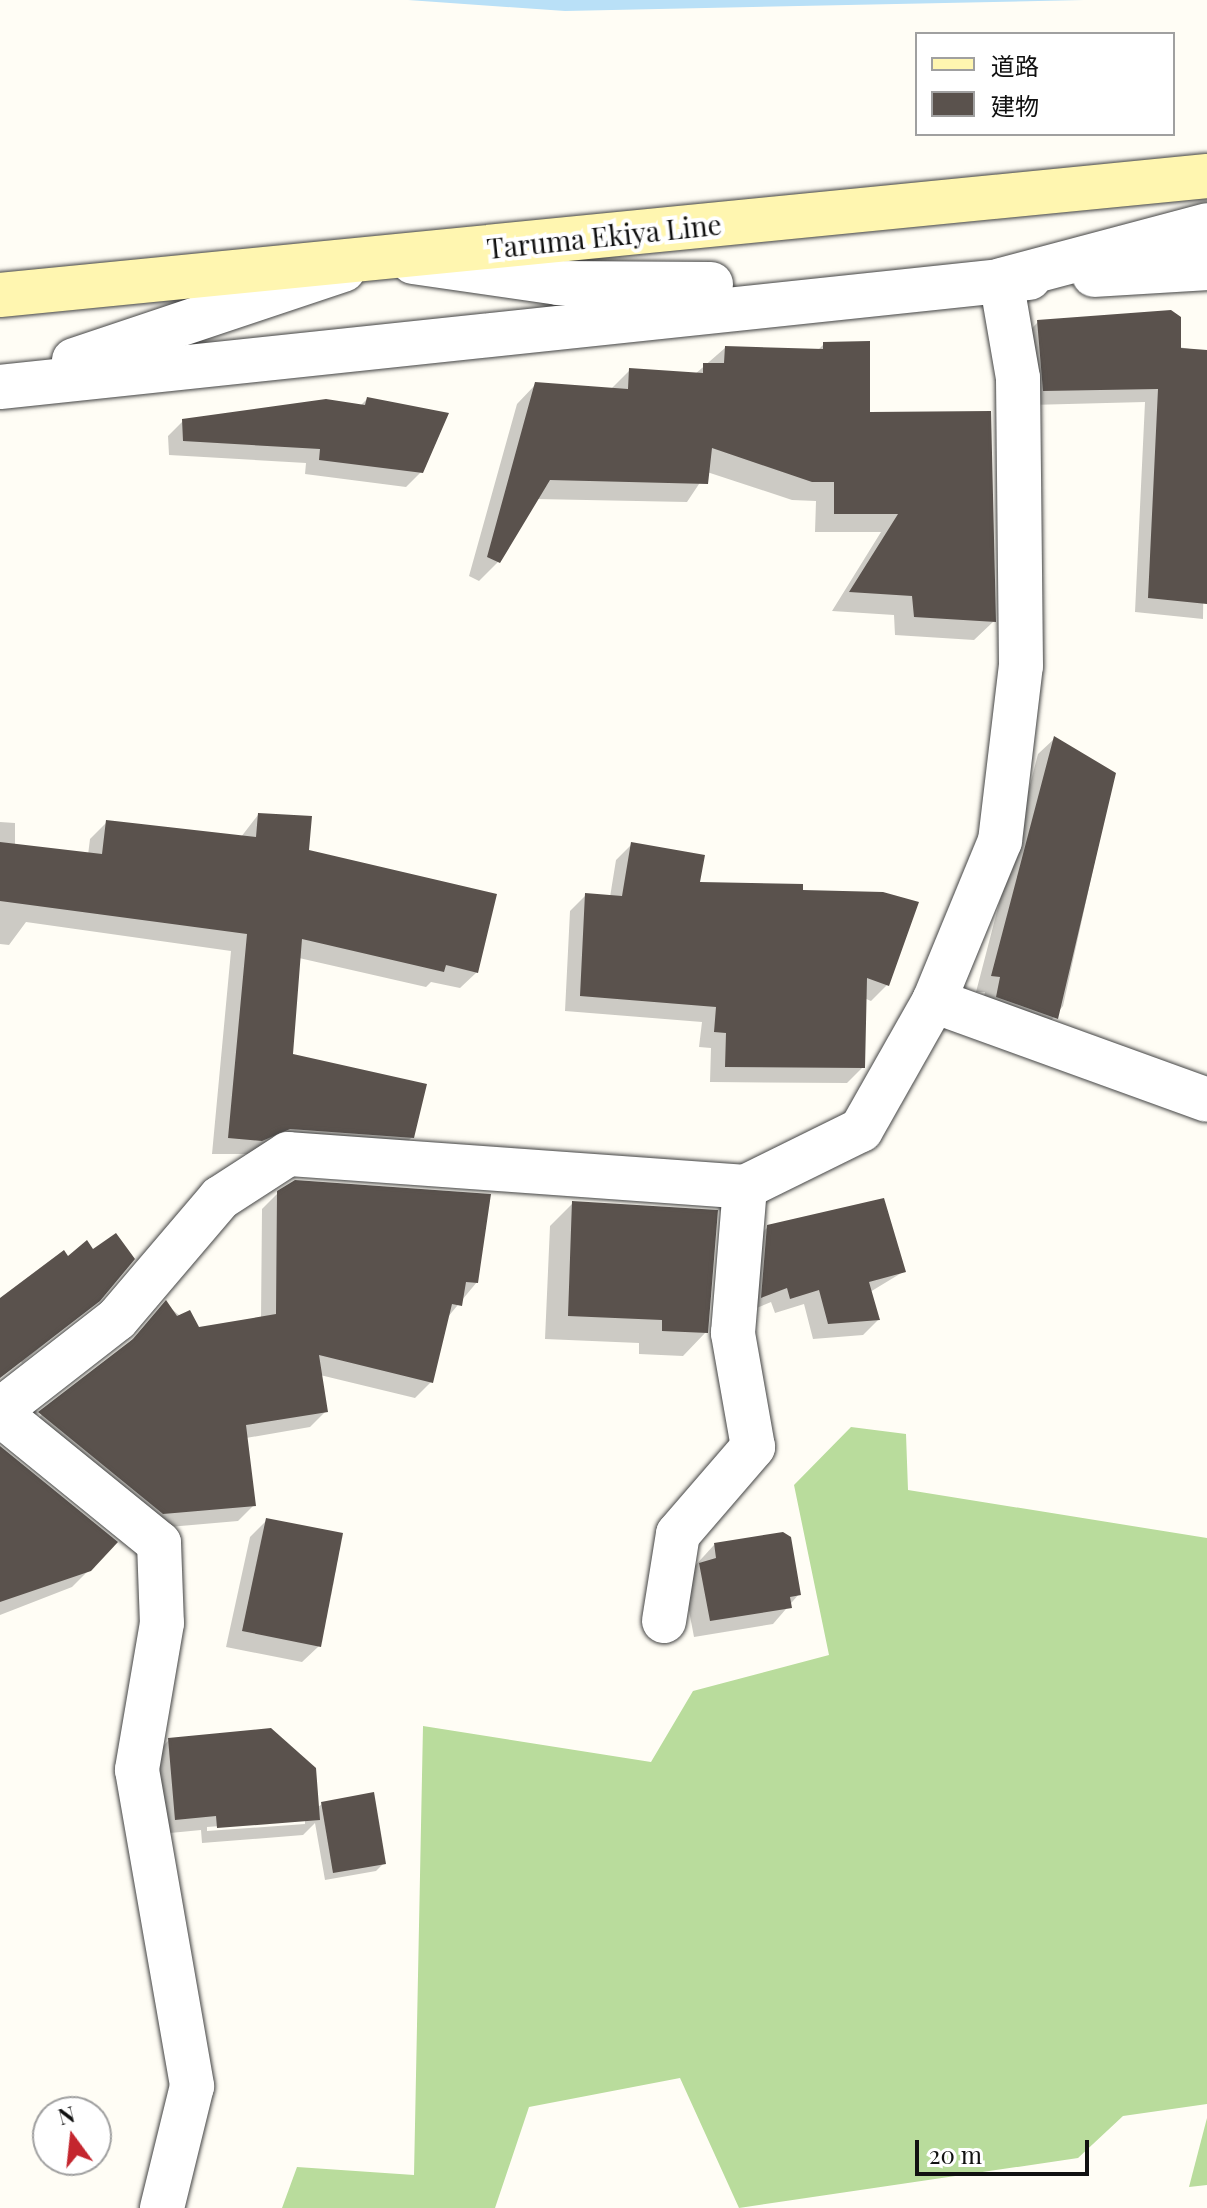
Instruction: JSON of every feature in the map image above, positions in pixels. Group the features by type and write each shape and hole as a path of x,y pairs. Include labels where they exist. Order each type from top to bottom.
{"main road":[{"name":"Taruma Ekiya Line","path":"0,295 1207,176"}],"street":[{"path":"1001,280 1207,225"},
{"path":"0,386 379,258 558,283 921,284 1207,268"},
{"path":"162,2208 192,2086 137,1770 162,1623 159,1543 0,1412 117,1319 220,1198 288,1154 745,1187 861,1130 934,1001 1000,841 1021,666 1018,378 1001,280"},
{"path":"0,386 921,284"},
{"path":"934,1001 1207,1100"},
{"path":"664,1621 678,1534 753,1447 733,1333 745,1187"}],"green space":[{"path":"851,1427 906,1434 908,1490 1207,1538 1207,2104 1123,2116 1078,2158 739,2208 680,2078 529,2107 495,2208 282,2208 297,2167 414,2175 423,1726 651,1762 693,1691 829,1655 794,1485"},
{"path":"1207,2118 1207,2185 1189,2187"}],"water":[{"path":"408,0 1084,0 565,11"}],"building":[{"path":"1171,310 1181,317 1181,348 1207,350 1207,604 1148,598 1158,389 1043,391 1037,320"},
{"path":"870,341 870,412 991,411 996,622 914,617 912,596 849,592 898,514 834,514 834,482 812,482 712,448 708,484 550,480 500,563 487,557 535,382 628,389 629,368 703,373 703,363 724,363 725,346 823,349 823,342"},
{"path":"367,397 449,413 423,473 319,460 320,449 183,441 182,419 326,399 365,405"},
{"path":"1054,736 1116,773 1058,1019 996,997 1000,977 991,976"},
{"path":"258,813 312,816 309,850 497,894 478,973 446,965 444,972 302,939 293,1054 427,1084 414,1138 290,1129 262,1141 228,1138 247,934 0,901 0,842 102,854 106,820 256,837"},
{"path":"631,842 705,855 700,882 803,884 803,890 883,892 919,902 889,986 867,978 865,1068 725,1067 726,1033 714,1032 716,1007 580,996 585,893 622,896"},
{"path":"295,1180 491,1194 478,1283 466,1282 462,1306 452,1304 433,1383 319,1355 328,1412 246,1425 256,1506 163,1514 38,1412 133,1339 166,1300 177,1316 190,1310 199,1327 276,1314 277,1191"},
{"path":"884,1198 906,1272 869,1282 880,1320 828,1324 819,1290 790,1299 787,1288 761,1298 767,1225"},
{"path":"572,1201 718,1210 708,1333 662,1331 662,1320 568,1316"},
{"path":"116,1233 135,1259 100,1301 0,1378 0,1298 64,1250 68,1256 87,1240 93,1249"},
{"path":"0,1446 118,1542 91,1571 0,1602"},
{"path":"266,1518 343,1533 321,1647 242,1631"},
{"path":"783,1532 791,1537 801,1595 790,1597 792,1608 710,1621 699,1563 716,1558 714,1543"},
{"path":"271,1728 316,1768 320,1820 217,1828 216,1816 175,1820 168,1738"},
{"path":"374,1792 386,1864 333,1873 321,1802"}]}
